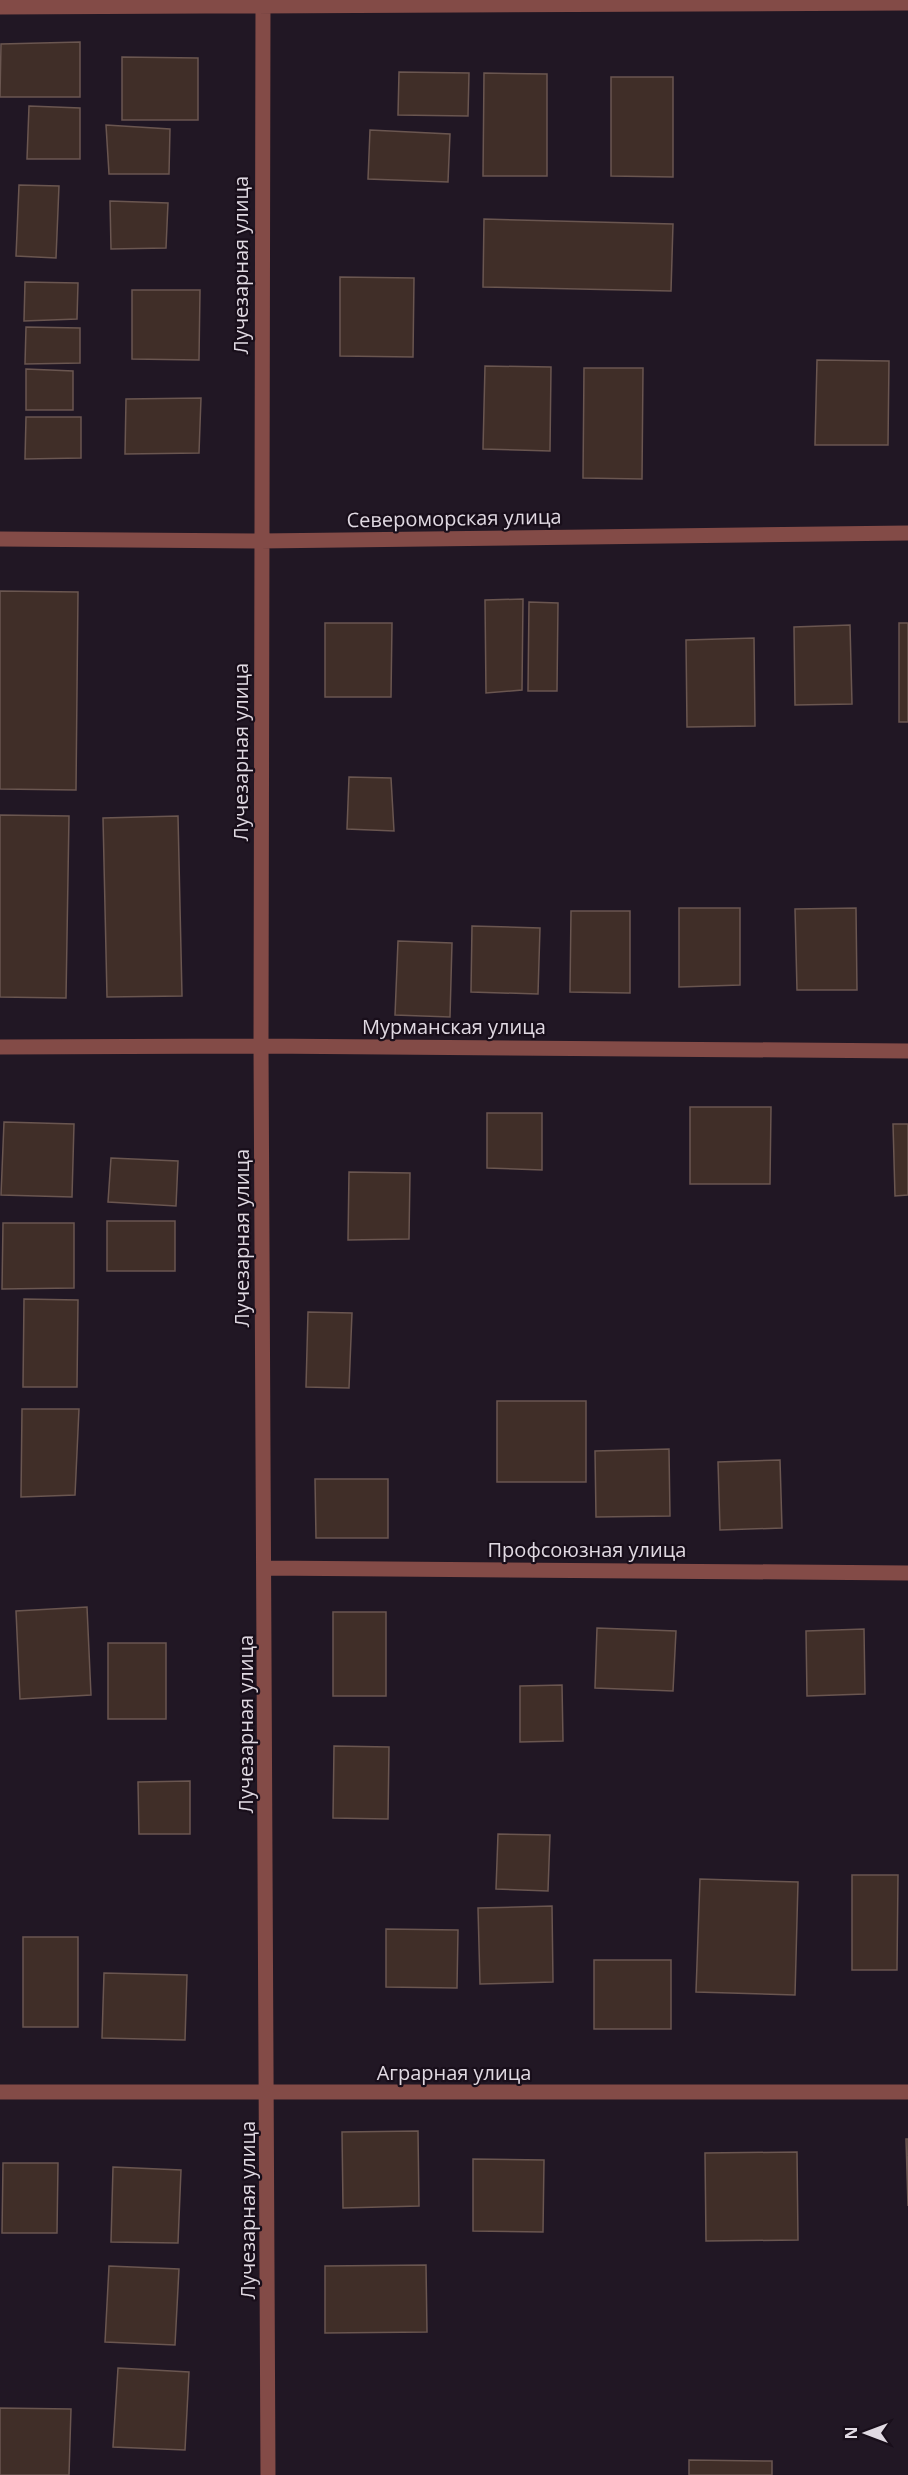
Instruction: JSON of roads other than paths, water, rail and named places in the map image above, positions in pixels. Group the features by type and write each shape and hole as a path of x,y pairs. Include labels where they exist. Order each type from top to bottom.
{"street":[{"path":"0,8 263,3 908,3"},
{"name":"Лучезарная улица","path":"263,3 260,541 261,1046 268,2475"},
{"name":"Североморская улица","path":"0,539 260,541 908,533"},
{"name":"Мурманская улица","path":"0,1047 261,1046 908,1051"},
{"name":"Профсоюзная улица","path":"265,1568 908,1573"},
{"name":"Аграрная улица","path":"0,2092 908,2092"}]}
